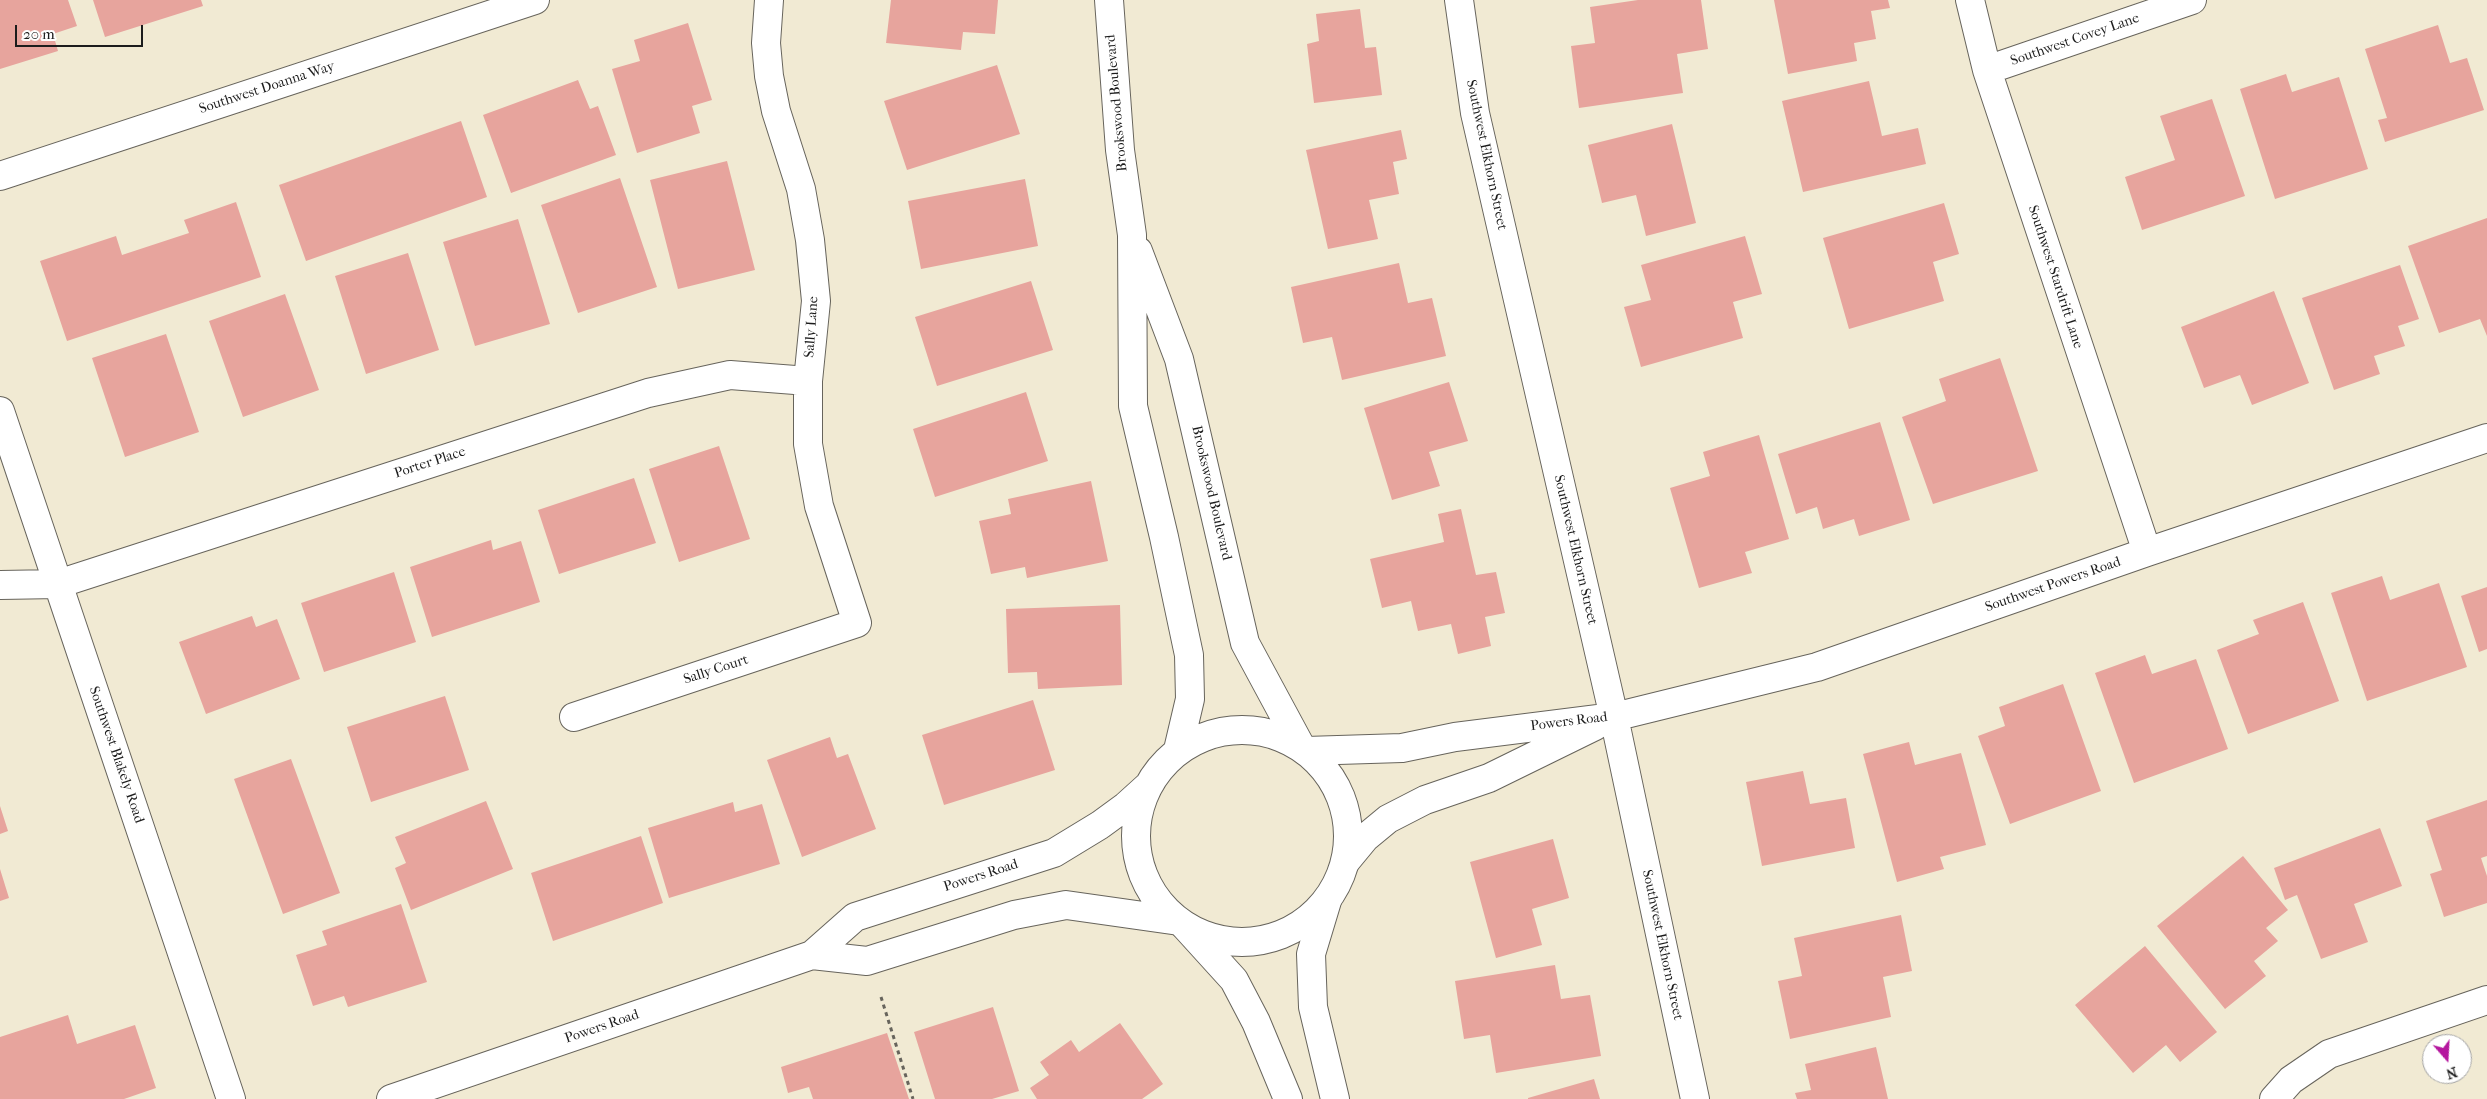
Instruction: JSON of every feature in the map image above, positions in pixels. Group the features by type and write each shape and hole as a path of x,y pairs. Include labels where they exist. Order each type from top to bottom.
{"street":[{"name":"Southwest Doanna Way","path":"0,176 535,0"},
{"name":"Sally Lane","path":"770,0 766,43 769,76 776,111 801,189 810,240 816,301 808,381 808,444 819,506 857,623"},
{"name":"Brookswood Boulevard","path":"1109,0 1120,150 1132,235 1133,406 1164,537 1189,655 1190,699 1178,750"},
{"name":"Southwest Elkhorn Street","path":"1459,0 1475,113 1614,717 1695,1099"},
{"name":"Southwest Stardrift Lane","path":"1970,0 1987,70 2147,552"},
{"name":"Southwest Covey Lane","path":"1987,70 2192,0"},
{"name":"Brookswood Boulevard","path":"1132,235 1179,359 1245,643 1303,748"},
{"name":"Porter Place","path":"0,585 58,584 648,393 730,375 808,381"},
{"name":"Southwest Blakely Road","path":"0,411 231,1099"},
{"name":"Southwest Powers Road","path":"1614,717 1817,667 2147,552 2487,438"},
{"name":"Sally Court","path":"574,717 857,623"},
{"name":"Powers Road","path":"1303,748 1402,748 1455,737 1614,717"},
{"name":"Powers Road","path":"1346,861 1365,838 1388,818 1425,800 1489,778 1614,717"},
{"path":"1288,1099 1256,1022 1234,980 1182,924 1161,906 1144,879 1136,849 1136,817 1146,787 1160,767 1178,750 1206,735 1238,729 1270,732 1303,748 1325,768 1342,796 1349,829 1346,861 1338,882 1327,901 1311,954 1313,1007 1334,1099"},
{"name":"Powers Road","path":"392,1099 812,955 855,917 1054,853 1100,825 1126,806 1146,787"},
{"path":"1182,924 1214,939 1245,942 1276,937 1304,923 1327,901"},
{"name":"Powers Road","path":"812,955 867,961 1014,915 1066,905 1182,924"},
{"path":"2274,1099 2291,1080 2329,1054 2487,1000"}],"path":[{"path":"881,997 913,1099"}],"building":[{"path":"0,0 68,0 77,26 53,34 58,51 0,69"},
{"path":"93,0 201,0 203,6 105,37"},
{"path":"891,0 998,0 995,34 963,32 961,50 886,43"},
{"path":"1638,0 1701,0 1708,49 1677,54 1683,93 1579,108 1571,46 1595,43 1590,7"},
{"path":"1774,0 1888,0 1890,8 1871,11 1876,39 1854,43 1857,61 1788,74"},
{"path":"1360,9 1365,48 1376,47 1382,95 1314,103 1307,44 1319,41 1316,14"},
{"path":"688,23 712,100 692,106 700,133 637,153 612,69 640,61 634,40"},
{"path":"2438,25 2450,63 2467,58 2484,110 2385,142 2378,120 2387,118 2365,49"},
{"path":"997,65 1020,134 907,170 884,101"},
{"path":"2286,74 2292,92 2339,77 2368,169 2275,199 2240,89"},
{"path":"578,80 590,109 598,106 616,155 511,193 483,115"},
{"path":"1869,81 1882,136 1918,128 1926,164 1803,192 1782,101"},
{"path":"2212,99 2245,196 2142,230 2125,177 2175,160 2160,116"},
{"path":"461,121 487,197 306,261 279,185"},
{"path":"1672,124 1696,223 1646,236 1636,195 1602,203 1588,145"},
{"path":"1401,130 1407,159 1393,162 1399,194 1369,200 1378,239 1328,249 1306,150"},
{"path":"727,161 755,270 678,289 650,180"},
{"path":"620,178 657,287 578,313 541,205"},
{"path":"1025,179 1038,246 921,269 908,201"},
{"path":"236,202 261,277 67,341 40,261 116,236 122,255 189,233 184,220"},
{"path":"1944,203 1959,254 1933,262 1944,301 1849,329 1823,238"},
{"path":"2487,218 2487,336 2480,319 2439,333 2408,246"},
{"path":"518,219 550,324 475,346 443,242"},
{"path":"1745,236 1762,294 1733,302 1743,338 1641,367 1624,307 1651,300 1641,265"},
{"path":"408,253 439,350 366,374 335,276"},
{"path":"1399,263 1408,303 1432,298 1446,356 1342,380 1332,337 1303,343 1291,287"},
{"path":"2400,265 2419,319 2398,326 2405,346 2374,356 2380,374 2334,390 2302,298"},
{"path":"1031,281 1053,350 937,386 915,317"},
{"path":"2274,291 2309,383 2252,405 2240,375 2204,388 2181,327"},
{"path":"285,294 319,390 243,417 209,321"},
{"path":"166,334 199,432 125,457 92,358"},
{"path":"2000,358 2038,471 1933,504 1902,417 1946,401 1939,379"},
{"path":"1449,382 1468,441 1429,452 1440,486 1392,500 1364,408"},
{"path":"1026,392 1048,461 935,497 913,429"},
{"path":"1880,422 1910,520 1859,536 1854,519 1823,529 1817,507 1796,514 1778,454"},
{"path":"1759,435 1789,539 1745,552 1752,573 1699,588 1670,488 1710,476 1703,452"},
{"path":"719,446 750,539 679,562 649,469"},
{"path":"634,478 656,543 559,574 538,510"},
{"path":"1091,481 1108,561 1027,578 1025,567 991,574 979,521 1011,514 1008,499"},
{"path":"1461,509 1476,575 1496,572 1505,613 1485,617 1491,646 1458,654 1451,624 1418,631 1411,601 1382,608 1370,559 1444,542 1438,514"},
{"path":"491,540 493,550 521,541 540,602 432,637 410,567"},
{"path":"394,572 416,642 324,672 301,603"},
{"path":"2382,576 2390,600 2439,583 2467,667 2367,701 2331,593"},
{"path":"2487,587 2487,649 2479,652 2461,596"},
{"path":"2303,602 2339,701 2248,734 2217,650 2259,634 2253,620"},
{"path":"1120,605 1122,685 1038,689 1037,672 1008,673 1006,609"},
{"path":"252,616 256,627 277,619 300,679 206,714 179,642"},
{"path":"2145,655 2152,674 2196,659 2228,749 2134,783 2095,673"},
{"path":"2063,684 2101,791 2010,824 1978,736 2005,726 1999,707"},
{"path":"445,696 469,770 371,802 347,727"},
{"path":"1033,700 1055,770 944,805 922,735"},
{"path":"830,737 837,758 848,754 876,829 802,857 767,760"},
{"path":"1909,742 1915,765 1961,753 1986,845 1940,857 1944,869 1897,882 1863,754"},
{"path":"291,759 340,893 283,914 234,779"},
{"path":"1803,771 1810,804 1846,798 1855,848 1762,866 1746,782"},
{"path":"2487,800 2487,856 2481,858 2487,876 2487,903 2444,917 2430,874 2442,870 2426,821"},
{"path":"486,801 513,869 411,910 395,868 406,863 395,837"},
{"path":"733,802 735,812 762,804 780,864 669,898 648,828"},
{"path":"0,806 8,831 0,834"},
{"path":"2380,828 2402,886 2354,904 2368,942 2321,959 2297,895 2285,900 2274,868"},
{"path":"641,836 663,903 553,941 531,873"},
{"path":"1553,839 1569,898 1532,909 1542,945 1496,958 1470,862"},
{"path":"2243,856 2288,910 2266,928 2278,941 2254,961 2266,976 2225,1009 2157,926"},
{"path":"0,869 9,898 0,901"},
{"path":"401,904 427,982 348,1007 344,996 313,1006 296,955 327,945 322,931"},
{"path":"1901,915 1912,971 1883,977 1891,1017 1790,1039 1778,981 1802,976 1794,938"},
{"path":"2145,946 2217,1032 2180,1062 2166,1045 2133,1073 2075,1005"},
{"path":"1555,965 1561,999 1590,995 1601,1056 1496,1073 1490,1035 1464,1039 1455,981"},
{"path":"993,1007 1019,1091 992,1099 935,1099 914,1032"},
{"path":"68,1015 77,1044 135,1025 156,1088 124,1099 0,1099 0,1037"},
{"path":"1120,1023 1163,1084 1142,1099 1037,1099 1030,1088 1049,1075 1040,1062 1071,1040 1079,1052"},
{"path":"887,1033 909,1099 813,1099 809,1087 788,1093 781,1067"},
{"path":"1876,1047 1888,1099 1797,1099 1795,1093 1811,1090 1805,1064"},
{"path":"1594,1079 1600,1099 1528,1099 1528,1098"}]}
